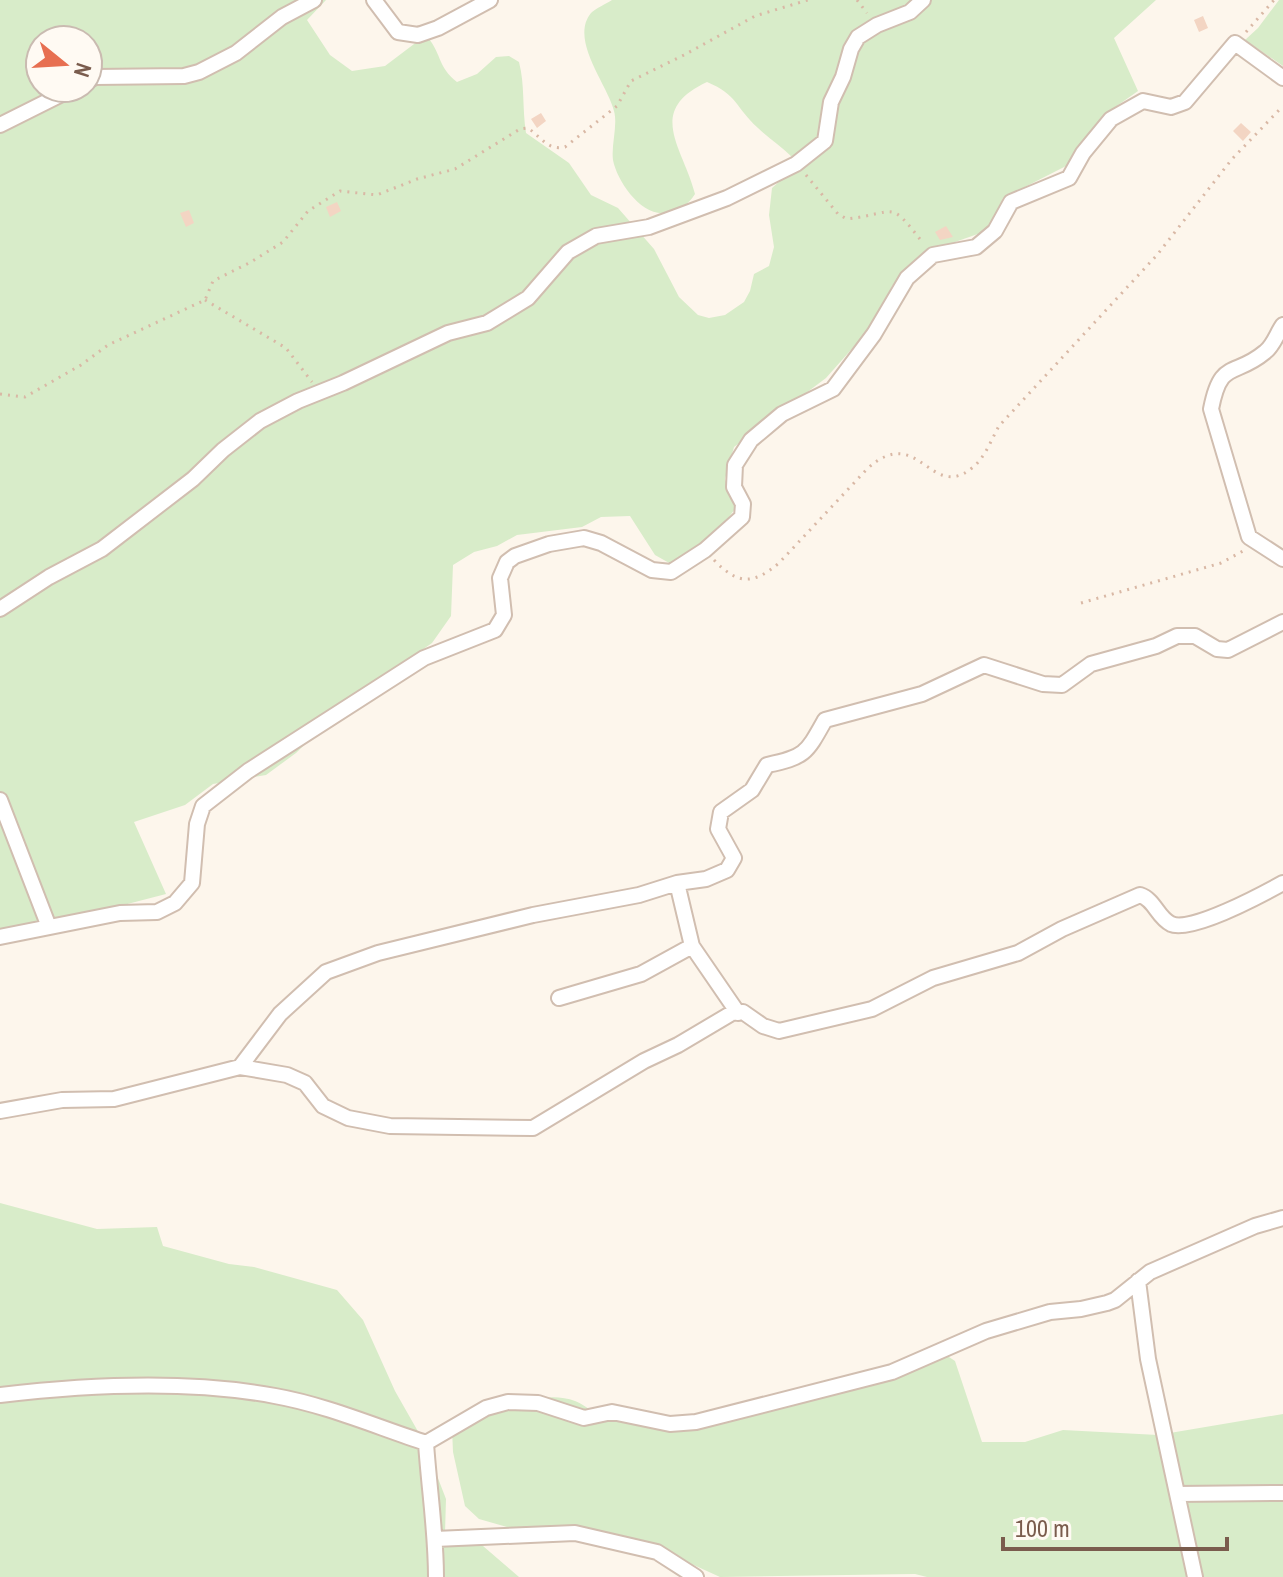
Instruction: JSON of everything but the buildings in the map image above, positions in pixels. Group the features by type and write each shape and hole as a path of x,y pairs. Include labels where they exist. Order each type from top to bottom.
{"street":[{"path":"104,77 184,76 199,72 236,53 282,17 314,0"},
{"path":"374,0 398,32 418,35 438,28 490,0"},
{"path":"0,609 49,577 102,549 193,479 260,421 448,333 487,323 528,298 568,252 596,236 649,227 727,198 796,164 825,141 831,102 858,37 877,25 910,12 923,0"},
{"path":"0,937 120,913 157,912 175,903 192,883 197,824 203,806 248,771 424,658 495,630 501,623 505,607 500,578 507,562 515,556 549,544 584,538 601,543 652,570 663,573 680,568 742,517 743,504 734,487 735,465 751,440 782,414 833,389 874,334 907,278 933,255 976,247 995,231 1011,202 1069,178 1083,153 1111,119 1143,101 1171,107 1185,102 1235,43 1283,78"},
{"path":"0,125 42,104"},
{"path":"1283,325 1262,355 1222,374 1215,387 1211,409 1249,537 1283,559"},
{"path":"240,1067 280,1014 326,972 378,953 533,915 639,895 677,883 706,879 727,870 734,858 718,829 721,812 752,790 767,765 794,759 809,749 825,720 922,694 984,665 1043,684 1062,685 1091,664 1156,646 1177,636 1195,636 1217,649 1228,650 1283,622"},
{"path":"0,800 49,927"},
{"path":"677,883 692,946 738,1013"},
{"path":"0,1111 62,1100 114,1099 240,1067 287,1075 305,1083 323,1106 348,1118 390,1126 533,1128 644,1061 732,1013 743,1012 763,1026 779,1031 826,1020 872,1009 933,978 1018,953 1062,929 1140,895 1149,897 1167,923 1180,927 1235,908 1283,883"},
{"path":"559,998 641,974 692,946"},
{"path":"0,1395 79,1388 214,1389 275,1396 346,1415 426,1443 486,1408 508,1402 538,1403 584,1418 612,1412 670,1424 696,1422 892,1372 986,1331 1050,1312 1094,1307 1115,1300 1150,1272 1255,1226 1283,1218"},
{"path":"1138,1281 1148,1359 1195,1577"},
{"path":"426,1443 429,1506 436,1529 436,1577"},
{"path":"1178,1494 1283,1493"},
{"path":"436,1544 575,1533 657,1552 696,1577"}],"path":[{"path":"0,394 25,397 81,365 108,345 205,300 213,281 283,242 308,211 340,191 377,195 417,179 455,169 520,129 528,128 549,147 565,147 617,106 631,81 755,16 808,0"},
{"path":"1235,43 1274,0"},
{"path":"705,550 726,572 739,579 763,577 880,458 903,452 933,472 945,476 960,475 972,468 982,458 999,426 1157,255 1232,159 1283,106"},
{"path":"796,164 838,214 847,219 890,210 898,213 933,255"},
{"path":"205,300 286,348 319,392"},
{"path":"1081,603 1221,563 1236,557 1255,540"}],"green space":[{"path":"0,0 326,0 307,20 330,55 352,71 385,66 418,41 429,39 446,71 457,82 477,74 496,57 509,56 519,62 526,133 569,163 591,195 618,208 654,249 679,297 698,315 709,318 725,315 744,302 754,274 769,266 774,247 769,215 772,188 788,174 792,157 750,121 731,97 707,82 688,93 677,105 673,118 677,146 695,194 682,207 665,213 647,209 639,203 625,187 615,168 614,111 584,36 585,24 596,9 612,0 1156,0 1114,38 1138,91 1104,115 1068,165 1003,198 989,230 924,253 892,286 873,325 826,378 734,447 725,479 735,509 713,538 671,564 655,555 630,516 601,517 582,527 517,535 497,546 474,552 453,565 451,616 432,643 349,701 296,753 266,775 213,784 185,805 134,822 166,894 0,937"},
{"path":"1279,0 1283,0 1283,66 1245,40"},
{"path":"0,1203 97,1229 157,1227 163,1246 337,1290 363,1320 395,1391 424,1442 446,1499 445,1533 483,1546 519,1577 0,1577"},
{"path":"946,1355 955,1361 982,1442 1025,1442 1063,1430 1158,1435 1283,1414 1283,1577 927,1577 915,1574 720,1577 652,1546 603,1531 507,1527 479,1519 465,1506 453,1452 452,1429 513,1405 529,1400 561,1398 578,1402 597,1414 621,1406 692,1421"}]}
